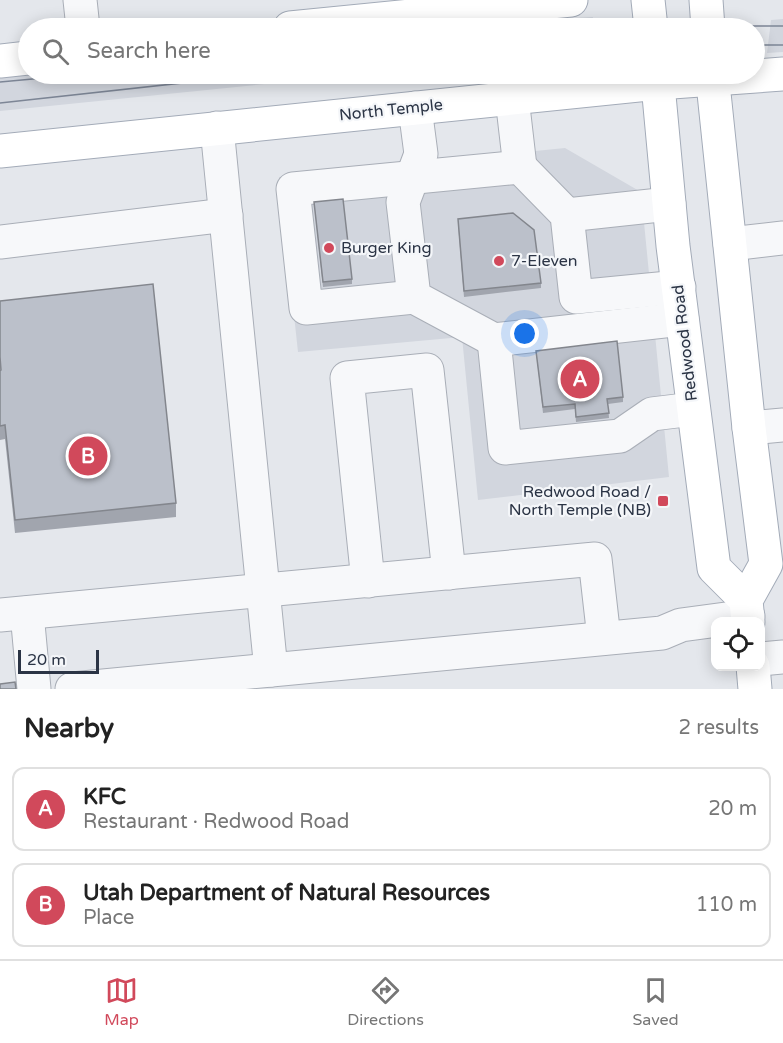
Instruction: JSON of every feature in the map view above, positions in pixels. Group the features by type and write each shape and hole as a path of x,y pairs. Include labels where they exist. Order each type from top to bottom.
{"main road":[{"path":"390,18 571,0"},
{"path":"648,0 650,18"},
{"path":"706,0 707,18"},
{"path":"0,61 18,59"},
{"name":"North Temple","path":"765,75 783,74"},
{"name":"North Temple","path":"0,152 512,98 614,84"},
{"name":"Redwood Road","path":"658,84 680,303 714,567 747,613"},
{"path":"713,84 749,428 766,564 747,613"},
{"path":"753,671 755,689"}],"street":[{"path":"81,0 83,18"},
{"path":"512,98 520,167 567,215 576,297 680,303"},
{"path":"414,297 403,202 421,154 415,108"},
{"path":"217,128 271,670"},
{"path":"520,167 293,189 306,308 414,297 494,340 680,303"},
{"path":"567,215 669,204"},
{"path":"0,242 226,215"},
{"path":"730,244 783,238"},
{"path":"494,340 506,448 620,436 652,414 693,409"},
{"path":"368,581 347,378 427,370 449,573"},
{"path":"749,428 783,425"},
{"path":"34,689 13,614 595,559 604,638"},
{"path":"72,689 662,633 681,625 747,613"},
{"path":"765,659 783,657"}],"shaded area":[{"path":"783,19 783,52 767,53 771,20"},
{"path":"0,73 18,74 18,84 265,84 0,111"},
{"path":"565,148 641,192 669,477 478,500 462,337 298,352 279,177"}],"building":[{"name":"Burger King","path":"343,199 352,279 323,282 314,202"},
{"name":"7-Eleven","path":"513,213 534,230 541,283 464,291 458,219"},
{"path":"153,284 176,503 15,520 5,425 0,426 0,301"},
{"path":"617,341 623,397 607,399 609,413 576,417 575,404 543,407 536,351"},
{"path":"15,682 16,689 0,689 0,684"}],"tram line":[{"path":"765,26 783,26"},
{"path":"765,45 783,45"},
{"path":"0,82 18,80"},
{"path":"0,103 173,84"}],"place":[{"name":"Burger King","path":"329,248"},
{"name":"7-Eleven","path":"499,261"},
{"name":"KFC","path":"580,379"},
{"name":"Utah Department of Natural Resources","path":"88,456"},
{"name":"Redwood Road / North Temple (NB)","path":"663,501"}]}
